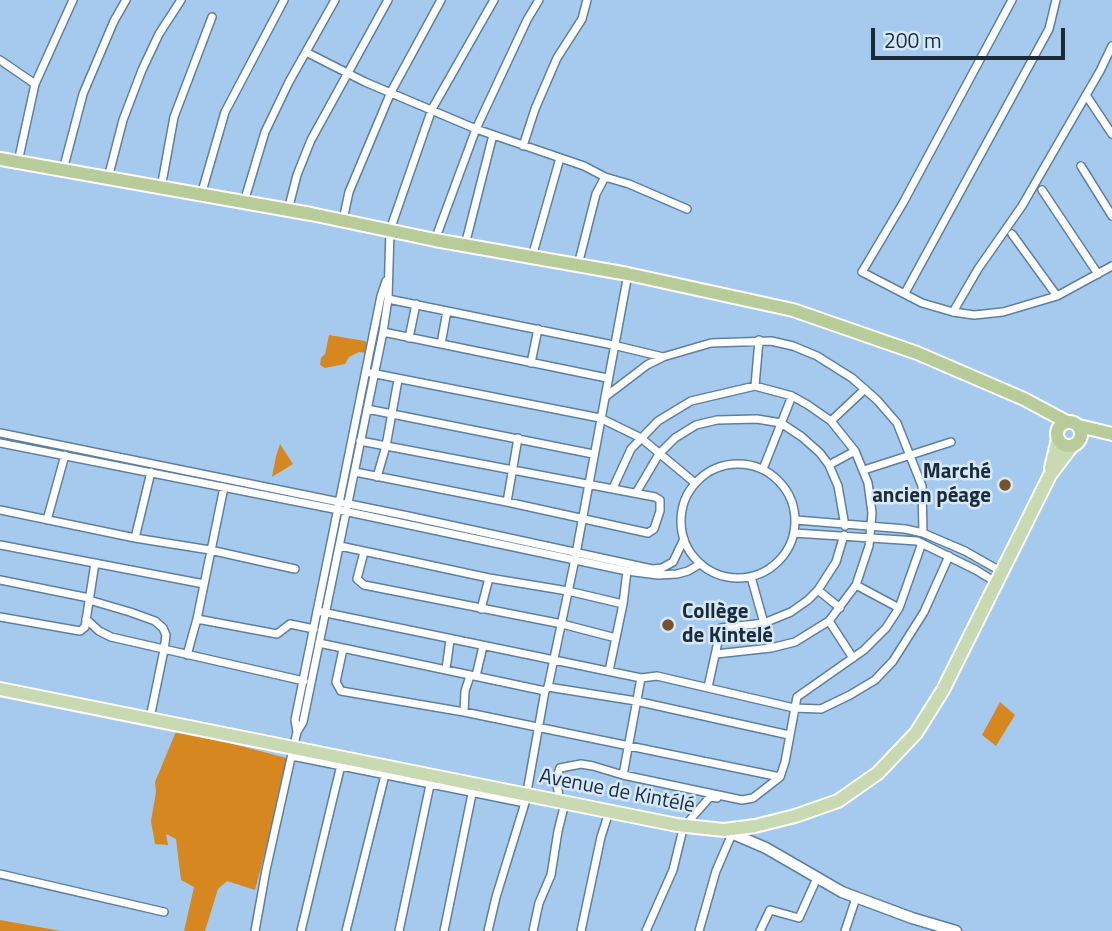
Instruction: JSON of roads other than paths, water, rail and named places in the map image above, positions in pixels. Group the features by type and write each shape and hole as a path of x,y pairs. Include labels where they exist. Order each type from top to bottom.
{"highway":[{"path":"0,159 628,274 793,310 917,353 1024,399 1069,433 1110,434"}],"main road":[{"name":"Avenue de Kintélé","path":"0,689 150,718 293,752 526,798 728,832 765,824 824,807 852,792 878,773 923,724 1000,578 1069,433"}],"street":[{"path":"18,162 35,84 73,0"},
{"path":"63,170 83,94 114,21 126,0"},
{"path":"108,178 123,120 142,70 159,34 181,0"},
{"path":"201,195 225,112 284,0"},
{"path":"244,202 265,132 335,0"},
{"path":"288,211 297,175 311,140 387,0"},
{"path":"343,220 349,192 391,92 441,0"},
{"path":"297,732 295,720 314,629 340,546 343,507 355,472 367,409 370,373 383,332 388,299 390,230 432,109 494,0"},
{"path":"435,240 476,129 539,0"},
{"path":"523,146 534,109 557,58 582,19 587,0"},
{"path":"1012,0 903,203 862,272 922,303 974,315 1003,312 1057,296 1112,266"},
{"path":"905,293 1049,30 1056,0"},
{"path":"161,188 174,117 212,17"},
{"path":"953,312 978,269 1023,206 1112,47"},
{"path":"306,52 476,129 584,166 687,209"},
{"path":"0,60 35,84"},
{"path":"1086,95 1112,134"},
{"path":"465,245 493,135"},
{"path":"532,257 560,158"},
{"path":"1081,166 1112,216"},
{"path":"578,265 596,194 605,177"},
{"path":"1042,190 1098,274"},
{"path":"1012,234 1057,296"},
{"path":"255,931 297,732 303,722 321,612 370,373 381,296 388,274"},
{"path":"488,931 526,798 576,556 628,274"},
{"path":"388,299 663,357"},
{"path":"409,338 416,304"},
{"path":"441,344 447,311"},
{"path":"531,363 538,329"},
{"path":"383,332 607,378"},
{"path":"755,386 759,340"},
{"path":"604,398 635,373 663,357 711,343 759,340 793,346 817,356 842,370 866,389 897,423 922,486 923,533"},
{"path":"370,373 600,418 641,438 695,484"},
{"path":"377,477 386,446 398,380"},
{"path":"613,488 621,468 641,438 658,421 691,401 755,386 792,396 831,421 855,452 864,470 870,494 872,527 856,585 830,621 795,642 771,649 716,654"},
{"path":"831,421 866,389"},
{"path":"763,469 792,396"},
{"path":"367,409 593,454"},
{"path":"636,493 659,454 675,438 696,425 731,418 757,419 781,423 802,437 830,465 845,512 845,526"},
{"path":"0,433 576,556 652,569 662,568 673,562 684,539"},
{"path":"507,502 518,438"},
{"path":"355,472 648,533 652,532 660,511 660,500 655,497 360,441"},
{"path":"864,470 951,442"},
{"path":"0,443 224,487 343,507"},
{"path":"830,465 855,452"},
{"path":"47,520 65,455"},
{"path":"745,464 763,469 776,478 793,504 796,520 789,548 767,571 735,579 718,575 700,564 684,539 681,520 685,500 695,484 709,471 727,465 745,464"},
{"path":"135,538 151,472"},
{"path":"187,656 224,487"},
{"path":"0,510 296,569"},
{"path":"796,520 923,533 965,551 1000,578"},
{"path":"794,533 922,543 1000,578"},
{"path":"708,687 718,633 722,626 764,623 791,612 808,600 818,590 836,562 844,535"},
{"path":"646,931 673,870 681,825 688,822 710,797 742,800 753,798 780,777 797,697 879,637 899,608 922,543"},
{"path":"0,545 204,584"},
{"path":"340,546 623,604"},
{"path":"364,552 358,579 364,585 562,624 616,638"},
{"path":"576,556 627,571 658,575 677,574 700,564"},
{"path":"321,612 641,678 657,676 794,708 821,709 875,680 893,661 913,632 950,556"},
{"path":"0,617 80,631 85,627 95,564"},
{"path":"609,671 627,571"},
{"path":"751,577 771,649"},
{"path":"481,609 489,578"},
{"path":"0,580 89,599 155,621 163,628 166,635 150,718"},
{"path":"856,585 899,608"},
{"path":"818,590 840,608"},
{"path":"86,619 99,631 111,637 304,681"},
{"path":"197,619 277,634 290,624 314,629"},
{"path":"830,621 853,658"},
{"path":"446,669 450,639"},
{"path":"318,643 473,676 636,701 789,735"},
{"path":"464,712 465,691 483,646"},
{"path":"343,649 336,682 341,691 464,712 780,777"},
{"path":"623,775 641,678"},
{"path":"293,752 472,794 526,798"},
{"path":"533,931 551,875 565,803 559,796 557,785 556,776 560,768 581,764 742,800"},
{"path":"301,931 341,765"},
{"path":"346,931 385,775"},
{"path":"398,931 430,785"},
{"path":"443,931 472,794"},
{"path":"580,931 609,812"},
{"path":"699,931 728,832 766,848 856,898 956,931"},
{"path":"0,874 164,912"},
{"path":"760,931 769,910 799,918 817,878"},
{"path":"845,931 856,898"}],"place":[{"name":"Marché ancien péage","path":"1005,485"},
{"name":"Collège de Kintelé","path":"668,625"}]}
